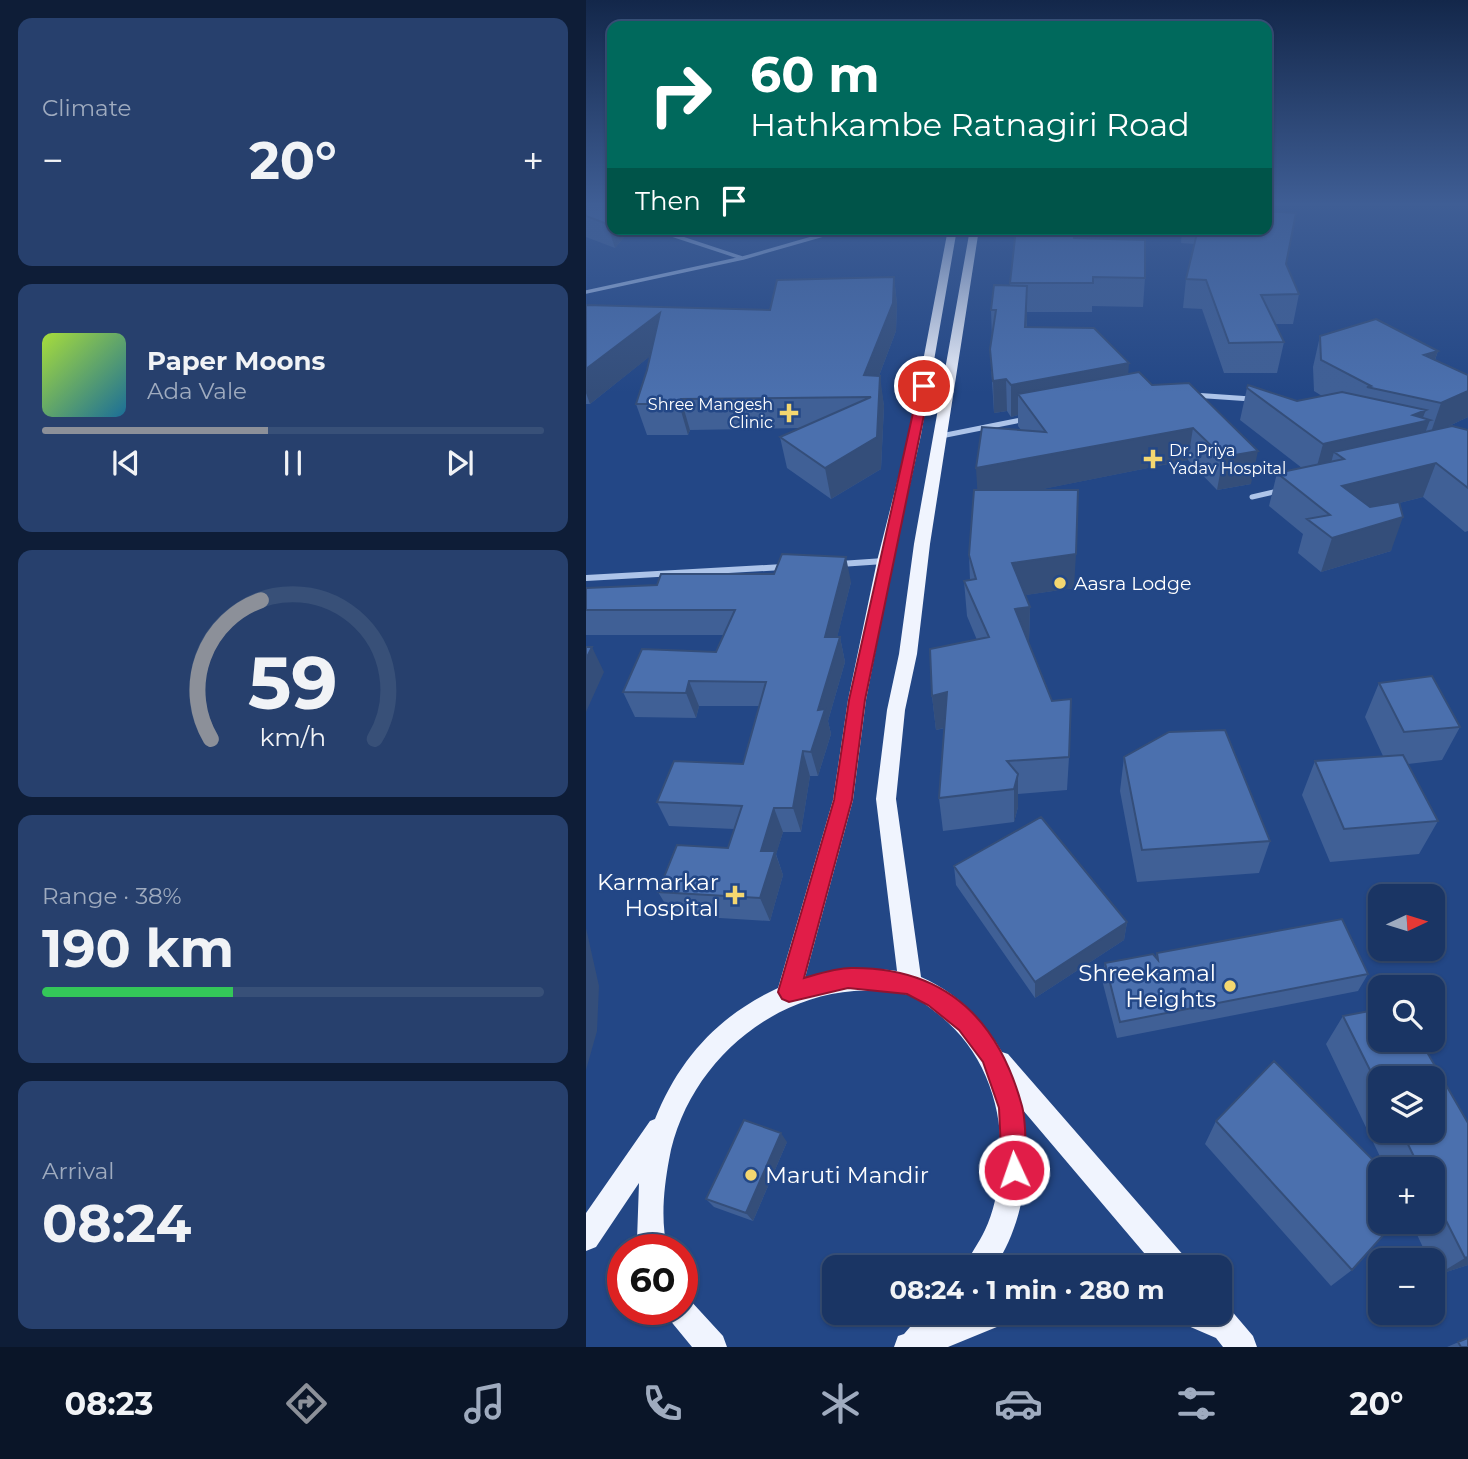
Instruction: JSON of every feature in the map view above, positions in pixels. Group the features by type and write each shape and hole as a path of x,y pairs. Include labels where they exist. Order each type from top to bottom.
{"main road":[{"path":"789,992 843,800 857,700 885,561 916,436 946,268"},
{"path":"910,984 886,799 896,709 969,268"},
{"path":"586,1237 667,1119 690,1075 721,1038 757,1009 789,992 848,978 910,984 936,998 967,1022 992,1055 1165,1255"},
{"path":"986,1255 998,1235 1014,1170 1011,1108 992,1055"},
{"path":"651,1234 651,1179 667,1119"},
{"path":"691,1325 706,1346"},
{"path":"908,1347 931,1325"},
{"path":"908,1347 965,1325"}],"street":[{"path":"586,292 697,268"},
{"path":"1189,394 1262,402"},
{"path":"941,436 1032,418"},
{"path":"1252,497 1289,488"},
{"path":"830,564 885,561"},
{"path":"586,578 790,567"}],"building":[{"path":"1012,268 1145,268 1145,278 1093,277 1093,283 1010,283"},
{"path":"1189,268 1288,268 1299,294 1261,295 1284,342 1229,343 1206,280 1186,279"},
{"path":"894,277 893,303 864,375 880,376 877,437 825,468 780,437 871,397 681,399 679,404 636,404 660,313 586,369 586,305 770,310 777,280"},
{"path":"994,285 1027,286 1025,327 1094,328 1129,363 1011,385 1006,379 993,381 990,349 996,310 991,310"},
{"path":"1376,319 1438,351 1424,355 1468,375 1468,391 1441,403 1367,387 1371,386 1321,360 1320,336"},
{"path":"1139,372 1152,385 1189,383 1258,451 1223,457 1193,428 976,468 982,427 1046,432 1018,394"},
{"path":"1248,385 1297,401 1342,392 1426,410 1413,415 1430,420 1323,444 1247,388"},
{"path":"1452,426 1468,430 1468,488 1436,463 1342,486 1370,507 1399,502 1403,517 1332,538 1307,519 1330,515 1277,473 1344,459 1334,452"},
{"path":"974,490 1078,490 1076,554 1012,563 1030,607 1015,609 1052,701 1071,699 1069,757 1007,761 1018,774 1014,789 939,798 947,692 932,696 930,649 989,637 964,581 976,579 969,555"},
{"path":"782,554 846,557 825,637 840,637 818,710 825,709 811,752 803,751 793,808 774,808 761,851 775,851 760,898 658,892 677,845 728,848 742,806 657,802 674,761 743,764 766,682 689,681 686,693 623,692 642,649 716,652 735,610 586,610 586,588 657,585 661,574 774,574"},
{"path":"586,647 592,647 586,659"},
{"path":"1432,676 1460,727 1404,732 1379,683"},
{"path":"1225,730 1270,841 1142,850 1124,757 1169,732"},
{"path":"1403,755 1438,821 1344,829 1315,761"},
{"path":"1041,817 1127,922 1035,982 954,866"},
{"name":"Shreekamal Heights","path":"1342,919 1368,974 1120,1022 1105,963 1153,954 1158,960 1157,953"},
{"path":"1368,1011 1368,1052 1427,1052 1435,1066 1368,1066 1343,1016"},
{"path":"1274,1061 1370,1157 1368,1234 1384,1234 1372,1248 1368,1248 1368,1252 1352,1270 1216,1121"},
{"path":"1445,1083 1468,1123 1468,1257 1465,1258 1445,1219 1445,1157 1414,1157 1407,1143 1445,1143"},
{"name":"Maruti Mandir","path":"744,1120 781,1133 746,1213 706,1199"},
{"path":"1468,1338 1468,1347 1461,1347 1458,1342"}],"place":[{"name":"Shree Mangesh Clinic","path":"789,413"},
{"name":"Dr. Priya Yadav Hospital","path":"1153,459"},
{"name":"Aasra Lodge","path":"1060,583"},
{"name":"Karmarkar Hospital","path":"735,895"},
{"name":"Shreekamal Heights","path":"1230,986"},
{"name":"Maruti Mandir","path":"751,1175"}],"route":[{"path":"924,386 916,436 885,561 857,700 843,800 789,992 848,978 910,984 936,998 967,1022 992,1055 1011,1108 1014,1170"}]}
